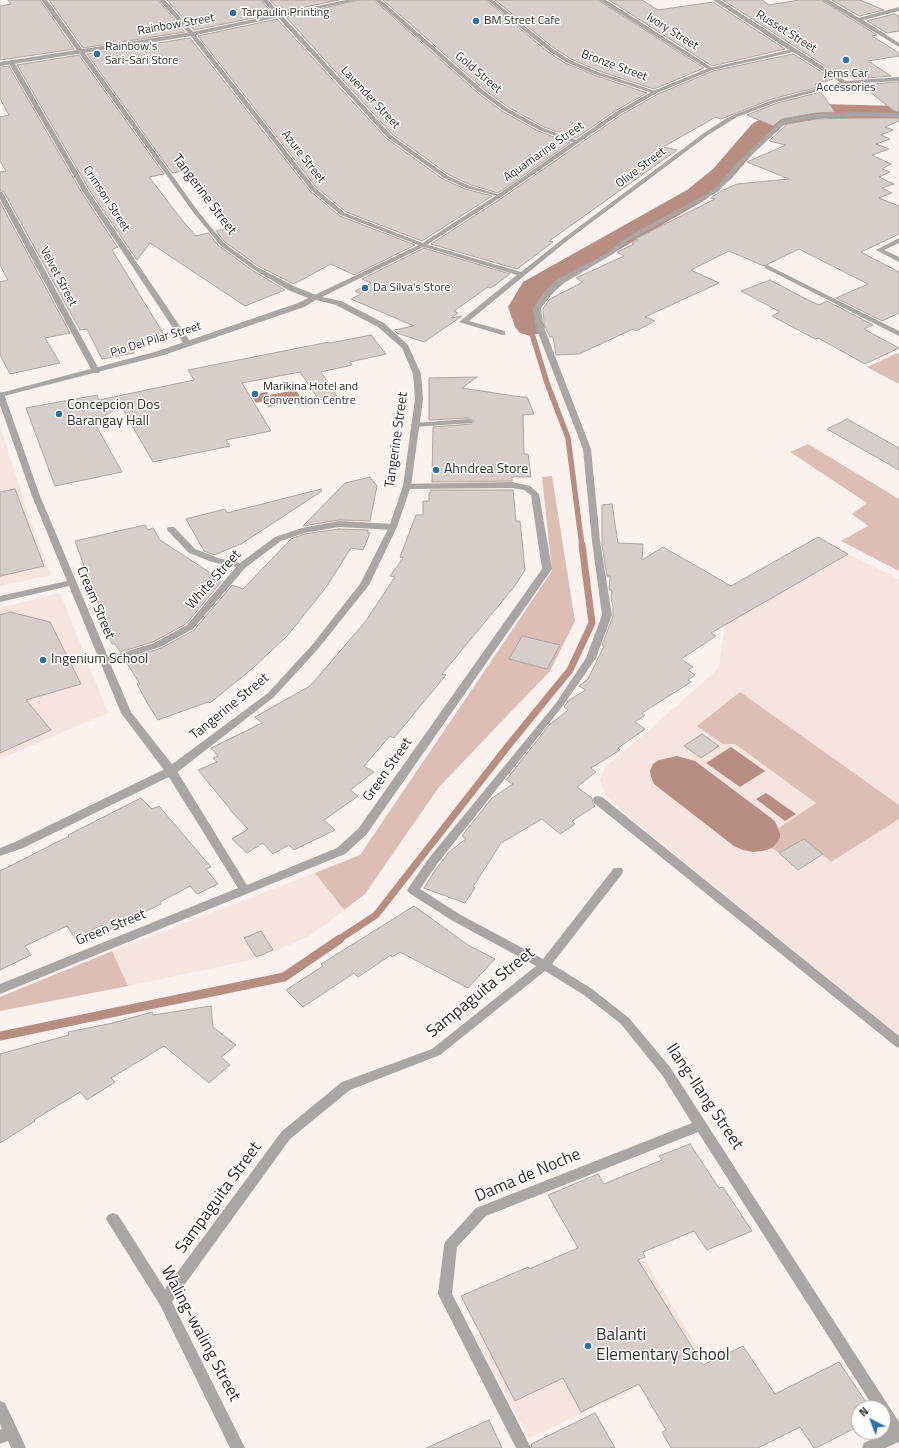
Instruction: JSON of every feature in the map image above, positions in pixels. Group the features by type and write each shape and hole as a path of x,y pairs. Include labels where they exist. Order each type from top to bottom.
{"street":[{"name":"Tangerine Street","path":"0,852 19,845 171,771 271,695 315,647 364,585 393,527 407,486 414,425 419,399 417,374 405,347 381,325 338,303 316,298 293,288 261,271 222,244 195,211 44,0"},
{"name":"Azure Street","path":"162,0 192,34 313,189 343,214 423,245 522,274"},
{"name":"Lavender Street","path":"265,0 389,136 446,177 468,187 500,196"},
{"name":"Rainbow Street","path":"0,64 192,34 354,0"},
{"name":"Gold Street","path":"378,0 482,92 505,109 540,129 577,142"},
{"name":"Bronze Street","path":"490,0 568,61 596,73 655,92"},
{"name":"Ivory Street","path":"602,0 711,69"},
{"name":"Russet Street","path":"716,0 845,83"},
{"path":"825,0 899,45"},
{"path":"858,20 899,9"},
{"name":"Aquamarine Street","path":"316,298 423,245 500,196 618,113 655,92 711,69 795,50"},
{"name":"Crimson Street","path":"11,62 86,192 188,344"},
{"name":"Olive Street","path":"502,334 463,322 522,274 706,134 735,116 775,101 845,83 899,79"},
{"name":"Ilang-Ilang Street","path":"876,1400 666,1071 625,1021 588,992 545,965 457,918 413,890 433,861 559,705 591,658 607,615 596,541 587,449 539,325 537,308 550,291 562,280 611,253 626,240 717,190 740,163 784,121 816,116 856,114 899,115"},
{"name":"Velvet Street","path":"0,193 96,371"},
{"path":"899,240 879,250 899,260"},
{"path":"767,267 899,334"},
{"name":"Pio Del Pilar Street","path":"0,395 96,371 188,344 316,298"},
{"name":"Cream Street","path":"0,395 36,496 126,713 171,771 244,889"},
{"path":"414,425 469,421"},
{"name":"Green Street","path":"0,989 341,850 362,832 547,569 535,494 527,488 512,484 407,486"},
{"name":"White Street","path":"105,661 157,645 190,627 242,566 278,539 302,531 339,524 393,527"},
{"path":"171,529 192,551 215,560 242,566"},
{"path":"0,599 71,583"},
{"path":"598,800 899,1044"},
{"name":"Sampaguita Street","path":"165,1301 286,1135 346,1086 436,1052 545,965 618,871"},
{"name":"Dama de Noche","path":"524,1448 446,1294 451,1245 481,1212 701,1125"},
{"name":"Waling-waling Street","path":"113,1219 165,1301 238,1448"},
{"path":"0,1408 6,1434 19,1448"},
{"name":"Ilang-Ilang Street","path":"891,1423 899,1435"},
{"path":"869,1448 899,1435"}],"shaded area":[{"path":"897,353 899,354 899,384 867,367"},
{"path":"296,390 302,400 268,407 264,401 256,403 251,395 267,392 269,395"},
{"path":"0,425 29,517 51,575 0,586"},
{"path":"808,444 899,499 899,571 841,541 868,526 852,514 867,503 790,452"},
{"path":"552,476 575,621 550,671 439,787 365,894 344,910 315,873 360,855 552,571 542,477"},
{"path":"818,537 848,554 899,579 899,1036 634,821 605,795 600,780 606,766 648,731 719,667 725,625 695,606"},
{"name":"Ingenium School","path":"60,593 108,713 0,759 0,608"},
{"path":"740,692 899,805 899,819 831,862 804,839 779,853 772,848 777,843 780,833 779,828 816,803 735,744 723,744 697,726"},
{"path":"731,747 765,771 740,787 706,763"},
{"path":"677,756 695,761 775,821 780,833 780,838 777,843 772,848 753,852 734,846 654,784 650,771 653,764 659,760"},
{"path":"766,793 796,814 785,821 756,799"},
{"path":"315,873 344,910 311,935 260,958 128,986 112,951"},
{"path":"112,951 128,986 0,1011 0,997"},
{"name":"Balanti Elementary School","path":"645,1260 703,1357 529,1438 474,1335"}],"building":[{"path":"8,0 40,0 74,49 0,60 0,6 11,4"},
{"path":"49,0 158,0 185,32 83,48"},
{"path":"167,0 261,0 273,14 194,30"},
{"path":"270,0 339,0 281,12"},
{"path":"358,0 374,0 479,94 502,111 538,131 570,143 498,193 471,185 449,175 392,134 286,17"},
{"path":"383,0 486,0 548,52 565,63 594,75 647,93 615,111 576,138 544,127 508,107 485,90"},
{"path":"495,0 598,0 704,68 654,89 599,71 571,59 554,48"},
{"path":"609,0 642,0 658,10 713,2 785,49 712,66"},
{"path":"723,0 762,0 769,5 799,0 821,0 877,35 872,36 899,53 899,56 868,61 891,76 854,79 849,75 842,77"},
{"path":"832,0 860,0 884,10 859,16"},
{"path":"894,14 899,16 899,31 887,33 867,21"},
{"path":"277,19 386,138 443,179 465,189 492,196 422,241 346,212 316,187 198,36"},
{"path":"190,38 310,191 340,216 415,245 354,275 331,264 294,284 258,266 225,242 216,231 233,228 190,170 172,173 87,54"},
{"path":"793,54 833,79 815,84 818,87 772,99 721,119 716,117 663,147 677,150 549,241 553,242 517,269 431,244 502,198 621,115 658,94 713,71"},
{"path":"79,55 164,174 149,177 196,236 208,233 219,246 252,270 285,290 245,306 150,243 137,260 90,191 17,65"},
{"path":"9,66 82,193 118,248 117,247 112,250 165,336 129,343 134,353 102,359 87,329 80,330 4,192 0,190 0,172 6,171 0,161 0,117 9,115 0,99 0,67"},
{"path":"899,82 899,112 894,111 861,85"},
{"path":"821,92 835,112 816,113 782,119 773,126 747,115 777,103"},
{"path":"899,118 899,121 885,127 893,130 881,135 890,139 876,144 889,149 872,155 891,164 882,169 890,172 879,177 894,184 882,188 892,193 879,198 899,206 899,234 861,252 899,272 899,313 882,321 836,298 868,284 799,249 764,266 729,251 691,270 719,283 645,317 655,321 636,331 633,329 579,354 556,355 553,337 550,337 544,324 543,308 550,299 583,282 576,278 624,256 617,252 634,244 632,243 638,240 635,239 715,199 711,198 721,191 737,184 789,179 747,162 786,145 769,141 787,124 816,119"},
{"path":"0,202 70,333 45,338 60,363 10,374 0,355 0,282 8,280 0,265"},
{"path":"424,248 510,274 491,288 488,287 454,311 458,313 451,318 462,316 424,342 397,333 394,330 414,326 351,299 361,294 355,291 371,283 362,279"},
{"path":"770,280 819,305 827,301 873,325 864,329 899,348 865,364 818,338 815,339 772,316 780,312 741,291"},
{"path":"371,335 386,354 350,362 352,365 321,372 337,396 319,400 300,372 242,383 271,431 226,440 230,446 153,462 121,406 94,422 122,472 55,486 26,408 97,395 99,400 194,380 188,370"},
{"path":"477,377 462,388 527,397 534,414 523,415 524,454 528,454 531,477 512,477 512,481 432,482 433,427 472,424 474,421 469,418 429,420 429,378"},
{"path":"847,419 899,448 899,470 827,429"},
{"path":"370,477 377,486 370,521 339,520 303,526 345,483"},
{"path":"15,489 44,566 0,576 0,492"},
{"path":"321,489 322,491 241,544 214,555 204,551 186,519 225,509 227,513"},
{"path":"431,490 513,490 516,521 520,521 525,570 514,587 442,674 446,675 394,738 390,736 364,766 374,772 350,790 358,796 324,820 335,830 294,850 289,845 273,854 263,843 247,853 232,839 248,829 230,810 198,770 217,762 213,758 218,756 211,748 262,723 255,717 310,686 365,622 395,577 390,576 403,558 400,557 416,515 423,515 423,501 429,501 429,493 431,493"},
{"path":"612,504 618,543 643,544 642,560 663,547 731,586 818,537 848,554 711,633 716,636 681,659 693,667 688,670 695,675 688,680 691,682 642,713 645,715 635,722 645,729 618,748 620,750 591,768 596,772 577,787 592,798 595,806 572,821 575,824 560,834 542,819 501,843 473,887 475,888 465,903 424,888 450,851 466,839 462,836 492,798 513,784 506,780 549,725 568,710 564,707 569,700 586,690 579,686 588,679 604,646 602,645 613,616 611,598 612,590 609,590 610,576 607,576 602,546 602,505"},
{"path":"145,525 148,530 153,528 160,540 212,574 209,578 221,582 186,624 153,642 120,652 115,644 112,644 97,610 101,609 90,586 91,585 75,541"},
{"path":"339,529 368,530 368,533 370,533 363,550 351,548 327,586 287,636 253,668 210,703 208,702 158,720 137,684 140,684 125,660 161,648 194,630 232,585 243,589 291,539 304,534"},
{"path":"10,612 50,622 81,684 26,700 51,730 0,753 0,615"},
{"path":"522,636 560,645 547,669 509,659"},
{"path":"702,734 719,746 701,758 684,746"},
{"path":"141,798 152,809 159,806 211,867 206,869 218,884 197,894 190,886 160,902 161,904 106,931 102,925 75,938 67,926 25,946 31,955 0,970 0,871"},
{"path":"804,839 823,854 798,870 779,853"},
{"path":"414,906 468,945 495,959 468,988 400,952 392,957 391,955 358,977 354,973 303,1007 286,990 323,966 321,964"},
{"path":"261,931 273,950 256,957 244,938"},
{"path":"211,1006 213,1027 236,1045 221,1057 230,1065 209,1083 164,1046 111,1078 115,1082 87,1100 80,1092 0,1143 0,1054 69,1035 68,1032 113,1023 152,1012 153,1015"},
{"path":"690,1144 719,1188 723,1187 752,1231 707,1250 694,1231 643,1252 645,1257 638,1260 703,1365 743,1346 775,1394 839,1362 865,1400 851,1400 851,1430 816,1448 814,1448 800,1427 758,1448 671,1448 662,1432 666,1430 639,1384 581,1412 563,1378 515,1401 461,1296 528,1267 529,1269 578,1248 548,1195 598,1174 604,1184 662,1160 659,1156"},
{"path":"595,1413 615,1448 532,1448 531,1444"},
{"path":"489,1420 502,1448 426,1448"}],"waterway":[{"path":"530,327 522,307 533,288 696,195 722,174 761,129 777,119 824,111 899,113"},
{"path":"530,327 547,383 568,438 582,546"},
{"path":"338,940 376,915 508,746 570,670 592,623 582,545"},
{"path":"0,1036 284,977 340,939"}],"place":[{"name":"Tarpaulin Printing","path":"233,13"},
{"name":"BM Street Cafe","path":"476,21"},
{"name":"Rainbow's Sari-Sari Store","path":"97,54"},
{"name":"Jems Car Accessories","path":"846,60"},
{"name":"Da Silva's Store","path":"365,288"},
{"name":"Marikina Hotel and Convention Centre","path":"255,394"},
{"name":"Concepcion Dos Barangay Hall","path":"59,414"},
{"name":"Ahndrea Store","path":"436,470"},
{"name":"Ingenium School","path":"43,660"},
{"name":"Balanti Elementary School","path":"588,1346"}]}
